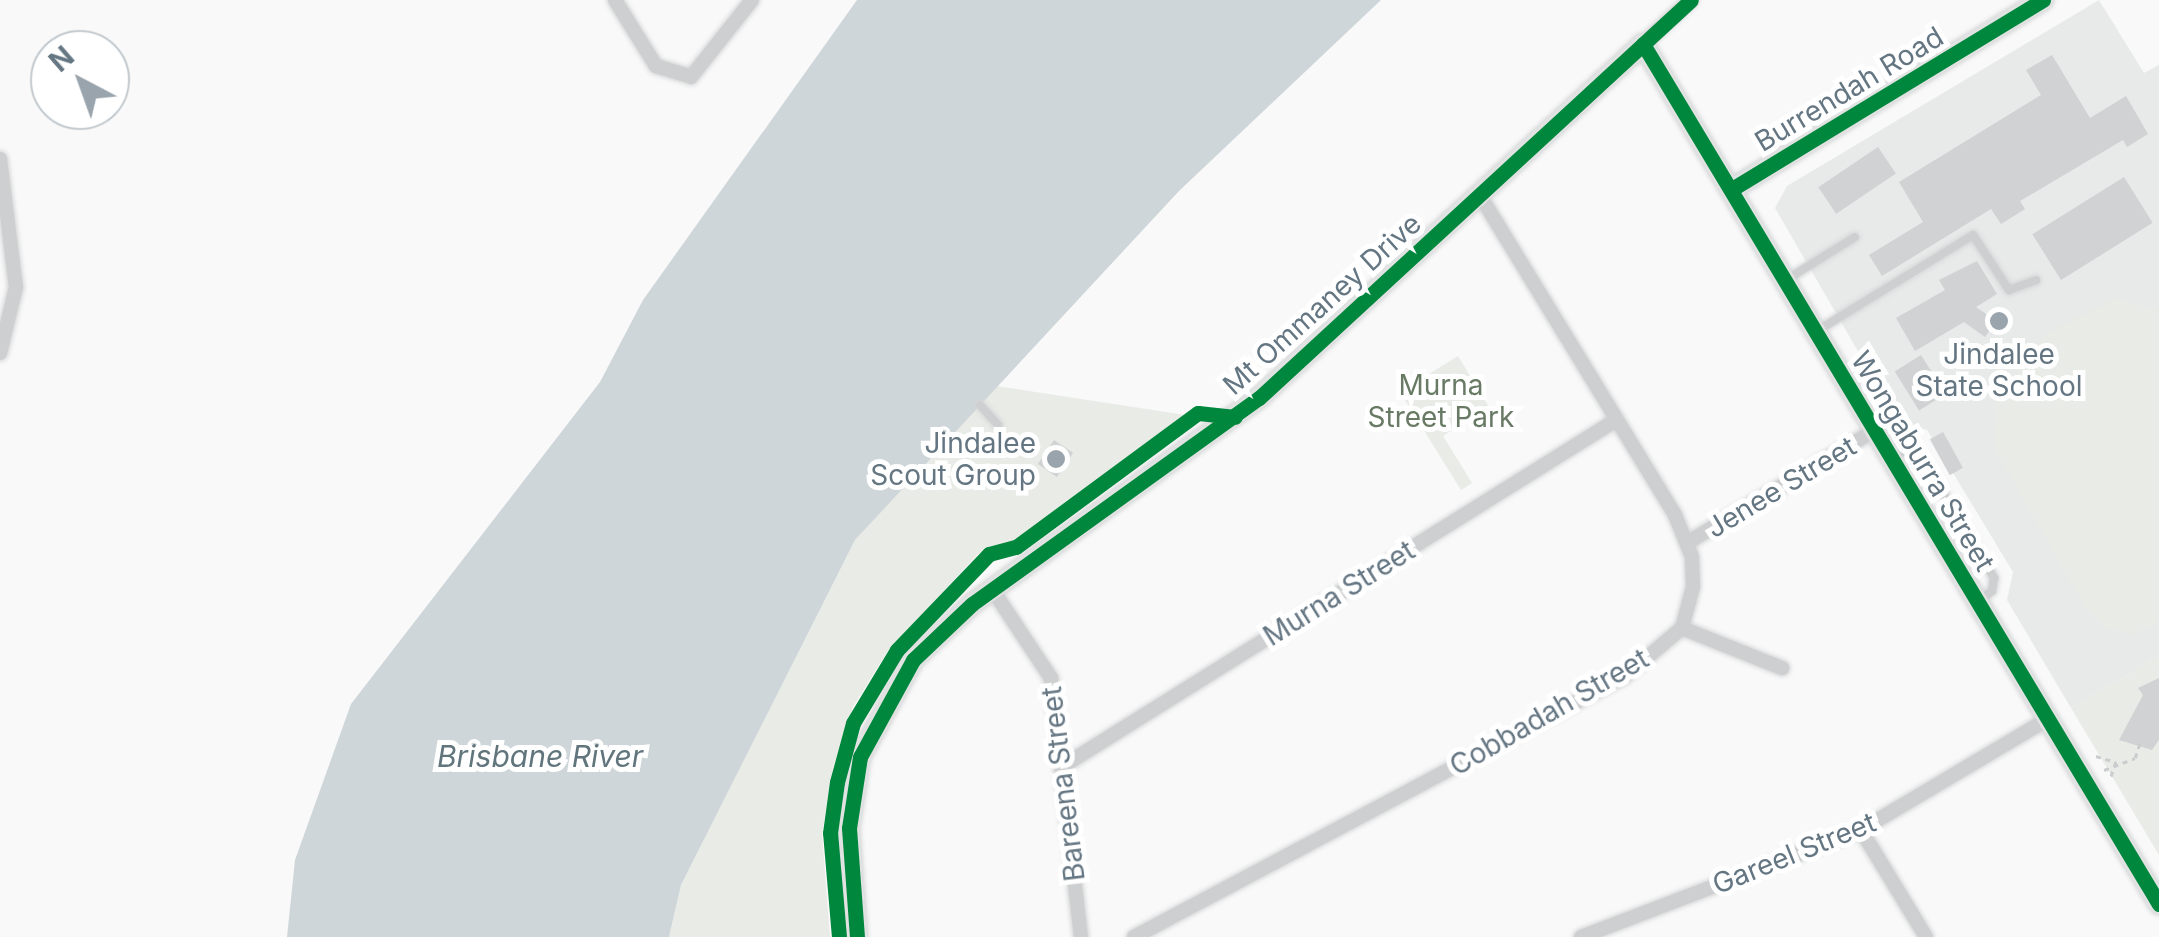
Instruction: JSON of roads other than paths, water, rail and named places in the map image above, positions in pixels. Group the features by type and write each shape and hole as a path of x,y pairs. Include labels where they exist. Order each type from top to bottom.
{"street":[{"path":"614,0 656,66 692,77 752,0"},
{"name":"Mt Ommaney Drive","path":"857,937 849,828 860,756 913,660 992,589 1259,398 1690,0"},
{"name":"Burrendah Road","path":"1732,189 2043,0"},
{"name":"Wongaburra Street","path":"1642,44 2159,904"},
{"path":"0,159 16,287 0,354"},
{"path":"1480,195 1687,544 1693,588 1682,628 1782,668"},
{"name":"Murna Street","path":"1063,766 1616,420"},
{"name":"Jenee Street","path":"1687,544 1875,430"},
{"name":"Bareena Street","path":"992,589 1052,678 1081,937"},
{"name":"Cobbadah Street","path":"1134,937 1625,676 1682,628"},
{"name":"Gareel Street","path":"1582,937 1861,830 2048,719"},
{"path":"1861,830 1926,937"}],"lane":[{"path":"1816,332 1974,235 2009,290 2036,280"},
{"path":"1786,280 1855,238"},
{"path":"980,404 998,425"}],"water":[{"name":"Brisbane River","path":"857,0 1381,0 1179,191 855,540 681,885 669,937 287,937 295,860 351,704 600,382 643,300"}],"place":[{"name":"Jindalee State School","path":"1999,321"},
{"name":"Jindalee Scout Group","path":"1056,459"}],"park label":[{"name":"Murna Street Park","path":"1441,401"}]}
